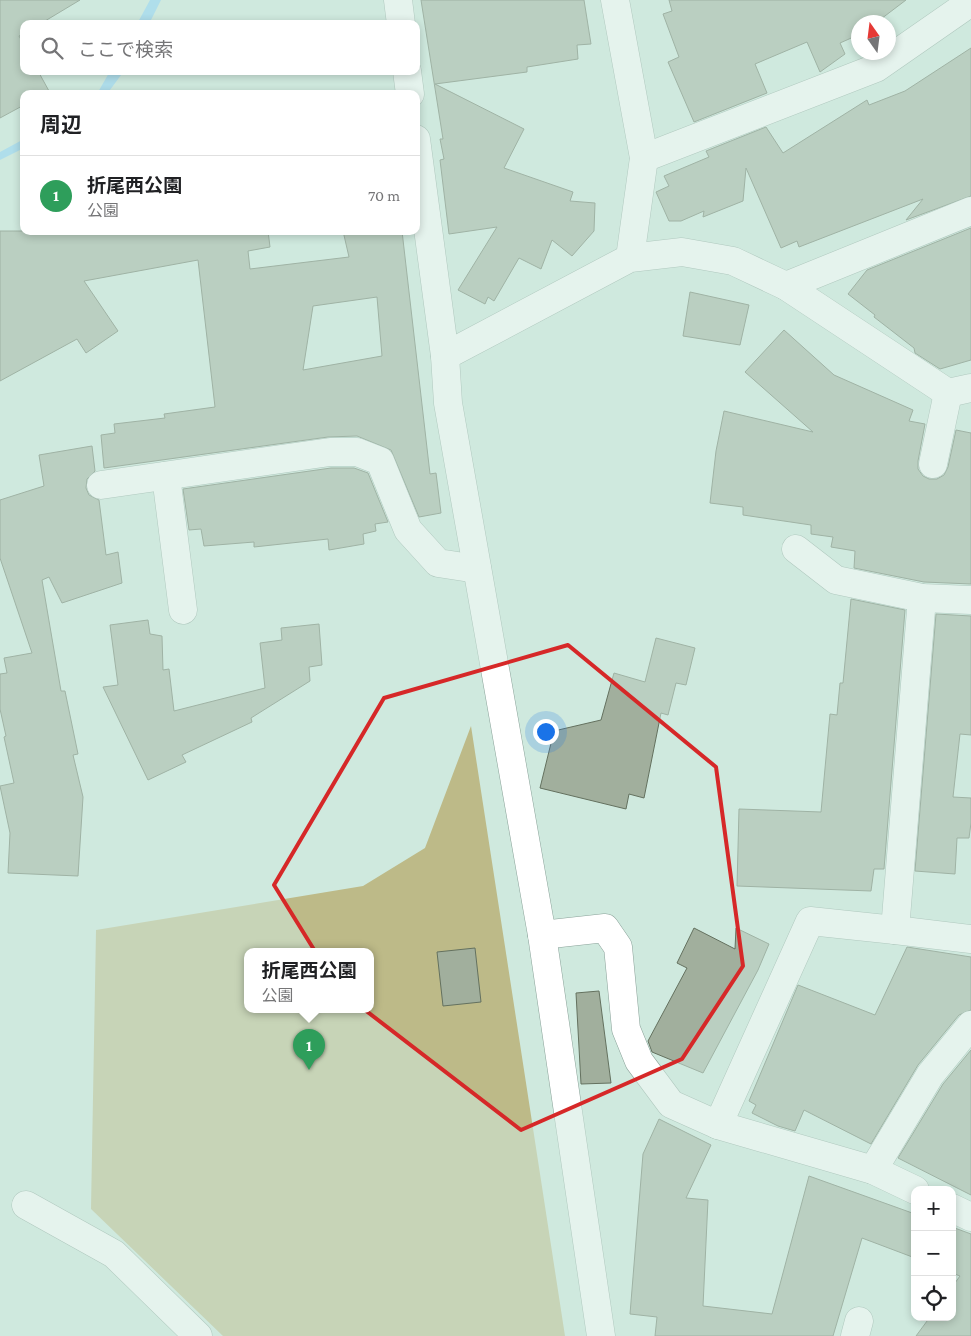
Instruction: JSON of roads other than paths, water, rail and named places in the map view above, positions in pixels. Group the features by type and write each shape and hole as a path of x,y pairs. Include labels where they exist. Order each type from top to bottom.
{"street":[{"path":"398,0 400,20"},
{"path":"615,0 644,158 630,258"},
{"path":"644,158 876,68 971,2"},
{"path":"408,75 409,90"},
{"path":"420,170 444,356 448,403 542,935 601,1336"},
{"path":"786,286 971,211"},
{"path":"444,356 630,258 682,252 733,261 786,286 960,390 933,464"},
{"path":"101,485 330,452 357,452 380,461 408,530 438,563 477,569"},
{"path":"166,476 183,610"},
{"path":"796,549 836,580 922,598 971,600"},
{"path":"895,930 922,598"},
{"path":"718,1125 810,920 971,939"},
{"path":"542,935 605,928 618,947 626,1030 638,1061 671,1104 718,1125 873,1170 911,1188"},
{"path":"873,1170 930,1075 971,1025"},
{"path":"26,1205 114,1254 198,1336"},
{"path":"956,1210 971,1217"}],"water":[{"path":"150,0 161,0 151,20 139,20"},
{"path":"108,75 121,75 110,90 99,90"},
{"path":"20,141 20,150 0,160 0,152"}],"place":[{"name":"折尾西公園","path":"309,1070"}]}
